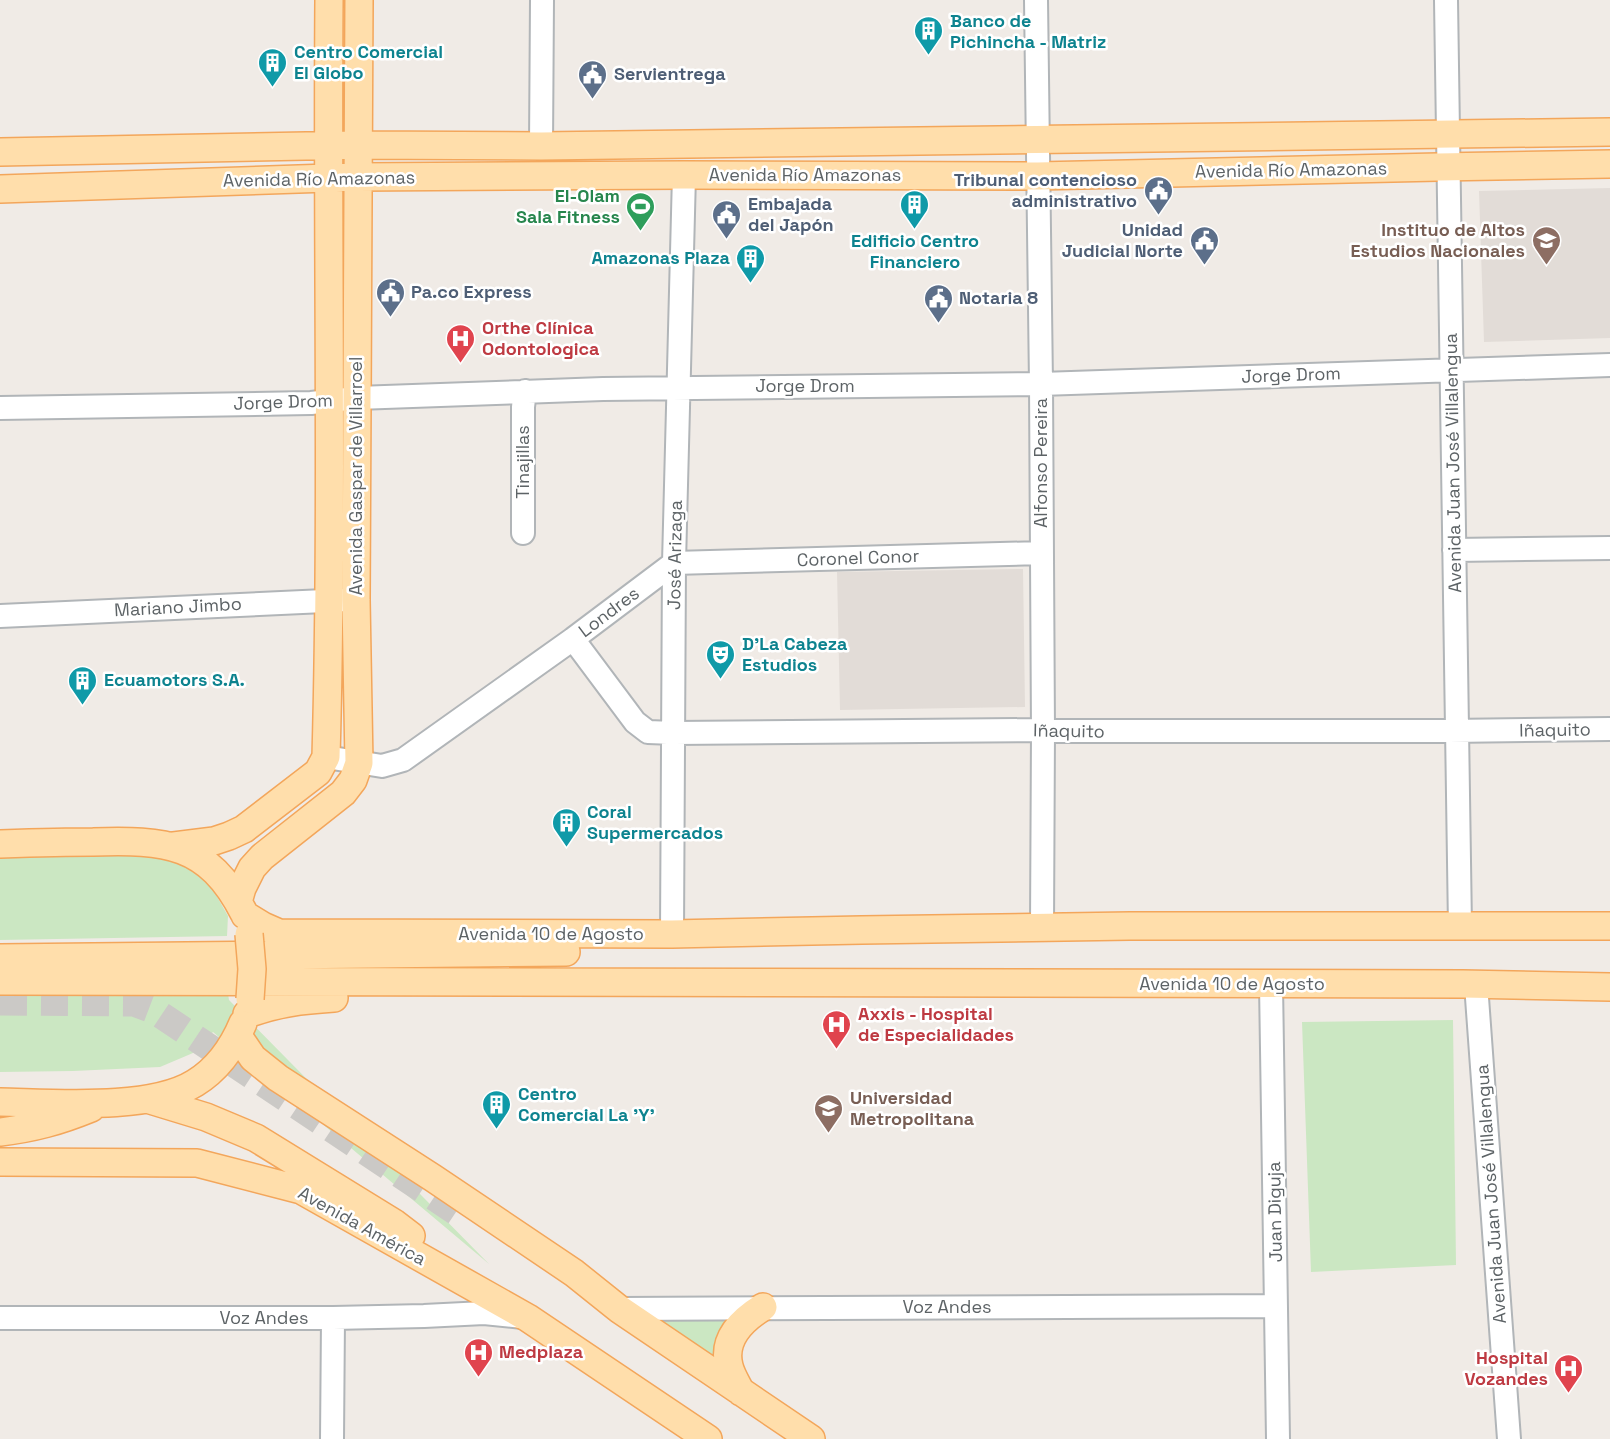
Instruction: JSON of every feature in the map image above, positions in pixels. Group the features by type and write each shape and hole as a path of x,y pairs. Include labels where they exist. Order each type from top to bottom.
{"main road":[{"name":"Avenida Gaspar de Villarroel","path":"244,917 242,888 252,868 265,854 343,793 353,780 359,763 343,600 330,402 329,0"},
{"name":"Avenida Gaspar de Villarroel","path":"326,757 343,600 357,398 358,0"},
{"name":"Avenida Río Amazonas","path":"0,152 358,145 541,146 1610,132"},
{"name":"Avenida Río Amazonas","path":"0,189 358,177 1038,176 1610,165"},
{"path":"174,846 214,841 244,829 318,771 326,757"},
{"name":"Avenida 10 de Agosto","path":"0,844 128,841 174,846 200,859 222,879 244,917 279,933 672,934 1130,926 1610,926"},
{"path":"0,1102 105,1103 147,1099 182,1090 205,1076 225,1056 245,1016 252,969 244,917"},
{"name":"Avenida 10 de Agosto","path":"0,958 679,951 813,945 862,930"},
{"name":"Avenida 10 de Agosto","path":"0,981 1000,982 1476,984 1610,987"},
{"name":"Avenida 10 de Agosto","path":"245,1016 268,1006 297,1000 397,994 800,994 855,983"},
{"path":"245,1016 253,1058 278,1078 452,1191 574,1274 619,1309 811,1439"},
{"name":"Avenida América","path":"147,1099 206,1117 256,1138 394,1222 470,1286"},
{"path":"0,1132 38,1127 105,1103"},
{"name":"Avenida América","path":"0,1162 197,1163 301,1190 528,1318 708,1439"},
{"path":"456,1212 562,1286 619,1309"},
{"path":"741,1392 729,1368 727,1357 729,1345 741,1323 763,1307"}],"street":[{"path":"541,146 542,0"},
{"name":"Alfonso Pereira","path":"1036,0 1041,384 1042,927"},
{"name":"Avenida Juan José Villalengua","path":"1446,0 1460,927"},
{"name":"José Arizaga","path":"672,934 674,563 684,175"},
{"name":"Jorge Drom","path":"0,408 330,402 357,398 680,387 1041,384 1610,365"},
{"name":"Tinajillas","path":"523,533 525,391"},
{"path":"1454,550 1610,549"},
{"name":"Coronel Conor","path":"674,563 1041,553"},
{"name":"Londres","path":"326,757 382,766 404,760 573,639 674,563"},
{"name":"Mariano Jimbo","path":"0,616 343,600"},
{"name":"Iñaquito","path":"573,639 635,722 648,732 1610,729"},
{"name":"Juan Diguja","path":"1271,984 1278,1439"},
{"name":"Avenida Juan José Villalengua","path":"1476,984 1509,1439"},
{"name":"Voz Andes","path":"619,1309 1276,1306"},
{"name":"Voz Andes","path":"0,1318 333,1318 484,1313 528,1318"},
{"path":"333,1318 333,1439"}],"shaded area":[{"name":"Instituo de Altos Estudios Nacionales","path":"1610,188 1610,338 1484,342 1479,191"},
{"path":"1023,569 1025,707 840,710 837,572"}],"green space":[{"path":"141,852 179,861 211,886 228,916 227,936 0,940 0,856"},
{"path":"227,988 229,1000 489,1264 213,1032 193,1053 160,1067 0,1072 0,990"},
{"path":"1453,1020 1456,1265 1311,1272 1302,1022"},
{"path":"736,1320 722,1364 659,1321"}],"tunnel":[{"path":"0,1002 134,1003 155,1011 456,1212"}],"place":[{"name":"Banco de Pichincha - Matriz","path":"929,56"},
{"name":"Centro Comercial El Globo","path":"273,88"},
{"name":"Servientrega","path":"593,100"},
{"name":"Tribunal contencioso administrativo","path":"1158,216"},
{"name":"Edificio Centro Financiero","path":"915,230"},
{"name":"El-Olam Sala Fitness","path":"641,232"},
{"name":"Embajada del Japón","path":"727,240"},
{"name":"Unidad Judicial Norte","path":"1204,266"},
{"name":"Instituo de Altos Estudios Nacionales","path":"1546,266"},
{"name":"Amazonas Plaza","path":"751,284"},
{"name":"Pa.co Express","path":"390,318"},
{"name":"Notaria 8","path":"938,324"},
{"name":"Orthe Clínica Odontologica","path":"461,364"},
{"name":"D'La Cabeza Estudios","path":"721,680"},
{"name":"Ecuamotors S.A.","path":"83,706"},
{"name":"Coral Supermercados","path":"566,848"},
{"name":"Axxis - Hospital de Especialidades","path":"837,1050"},
{"name":"Centro Comercial La 'Y'","path":"497,1130"},
{"name":"Universidad Metropolitana","path":"829,1134"},
{"name":"Medplaza","path":"478,1378"},
{"name":"Hospital Vozandes","path":"1569,1394"}]}
